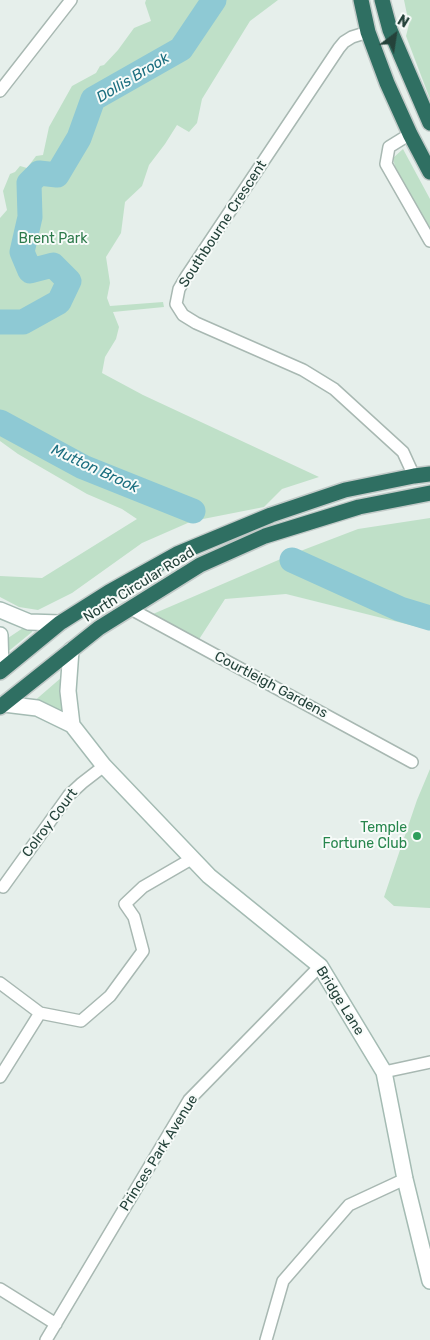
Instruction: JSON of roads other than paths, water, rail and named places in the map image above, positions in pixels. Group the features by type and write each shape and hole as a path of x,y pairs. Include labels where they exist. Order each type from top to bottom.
{"highway":[{"path":"361,0 368,32 387,83 430,172"},
{"path":"382,0 390,30 430,124"},
{"name":"North Circular Road","path":"1,671 60,623 109,592 177,554 270,515 345,490 430,474"},
{"name":"North Circular Road","path":"2,706 71,650 129,608 200,564 265,536 359,507 430,493"}],"street":[{"path":"0,91 71,0"},
{"name":"Southbourne Crescent","path":"368,32 344,42 338,48 186,277 179,289 176,304 183,315 196,323 303,370 334,388 403,452 414,476"},
{"path":"410,134 389,147 386,164 430,240"},
{"name":"Courtleigh Gardens","path":"129,608 412,762"},
{"path":"0,610 29,622 60,623"},
{"path":"0,635 1,671"},
{"path":"71,650 68,691 72,725"},
{"name":"Bridge Lane","path":"2,706 37,708 72,725 104,766 209,876 320,966 384,1072 405,1179 425,1240 430,1280"},
{"name":"Colroy Court","path":"3,887 69,795 104,766"},
{"path":"0,983 40,1013 81,1021 110,996 143,951 134,917 126,904 143,887 193,858"},
{"name":"Princes Park Avenue","path":"46,1340 189,1100 320,966"},
{"path":"0,1076 40,1013"},
{"path":"384,1072 430,1062"},
{"path":"266,1340 283,1281 349,1204 405,1179"},
{"path":"0,1289 56,1324"}],"waterway":[{"name":"Dollis Brook","path":"0,322 23,322 59,302 69,281 53,265 30,271 22,252 30,217 29,183 39,173 57,175 79,138 93,99 181,49 214,0"},
{"name":"Mutton Brook","path":"0,422 83,467 193,511"},
{"name":"Mutton Brook","path":"292,560 400,609 430,618"}],"place":[{"name":"Temple Fortune Club","path":"417,836"}],"park label":[{"name":"Brent Park","path":"53,239"}]}
